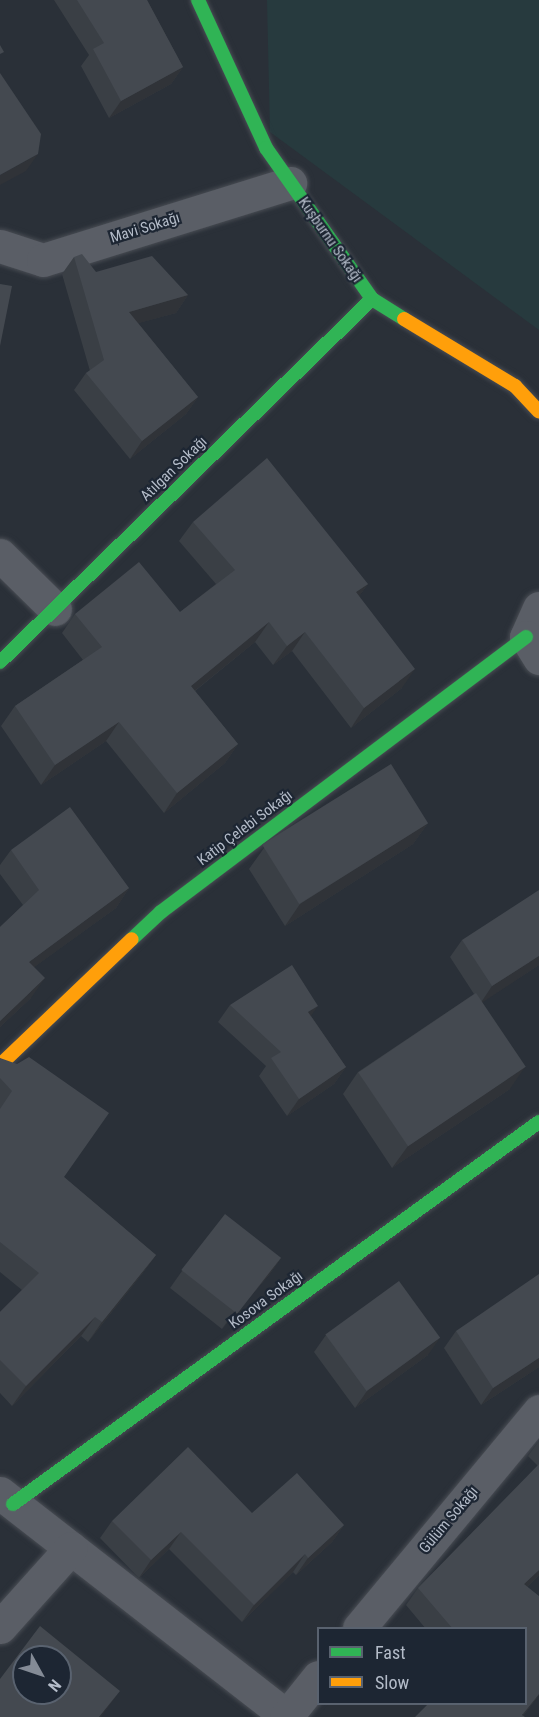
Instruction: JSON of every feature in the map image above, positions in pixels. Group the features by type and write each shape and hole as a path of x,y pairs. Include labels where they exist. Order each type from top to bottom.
{"street":[{"name":"Kuşburnu Sokağı","path":"198,0 266,148 372,299 514,386 539,412"},
{"name":"Mavi Sokağı","path":"0,246 43,260 290,183"},
{"name":"Atılgan Sokağı","path":"0,662 372,299"},
{"path":"0,555 55,609"},
{"path":"532,648 539,608"},
{"name":"Katip Çelebi Sokağı","path":"0,1065 160,912 532,648"},
{"name":"Kosova Sokağı","path":"7,1498 539,1122"},
{"name":"Gülüm Sokağı","path":"361,1627 539,1411"},
{"path":"7,1498 287,1717 317,1678"},
{"path":"0,1627 71,1548"}],"green space":[{"path":"267,0 539,0 539,330 270,132"}],"building":[{"path":"77,0 147,0 183,67 121,101 93,49 104,43"},
{"path":"0,73 41,134 38,154 0,175"},
{"path":"82,254 96,272 152,256 188,295 129,312 198,397 142,441 86,373 104,360 74,257"},
{"path":"0,284 12,286 0,346"},
{"path":"267,458 368,584 356,592 415,669 364,708 305,632 287,646 269,622 191,686 238,744 177,793 119,722 55,765 15,706 102,647 75,614 139,562 180,612 235,570 193,522"},
{"path":"391,764 428,823 299,904 262,845"},
{"path":"70,807 129,888 29,962 45,978 0,1021 0,927 39,890 11,850"},
{"path":"539,890 539,956 492,986 462,940"},
{"path":"292,965 318,1006 308,1012 346,1067 299,1099 271,1058 281,1052 230,1005"},
{"path":"476,993 526,1067 408,1146 358,1072"},
{"path":"29,1057 109,1113 64,1177 156,1255 102,1322 95,1317 26,1386 0,1360 0,1312 39,1273 0,1242 0,1109 12,1091 0,1078 0,1058 17,1064"},
{"path":"225,1214 281,1258 237,1314 181,1270"},
{"path":"539,1274 539,1358 493,1388 456,1331"},
{"path":"399,1281 440,1338 367,1391 325,1334"},
{"path":"188,1447 252,1513 297,1473 344,1525 308,1558 305,1554 254,1605 181,1532 151,1560 112,1521"},
{"path":"539,1464 539,1570 524,1584 539,1596 539,1694 522,1715 525,1717 415,1717 427,1705 527,1705 527,1627 451,1627 418,1588"},
{"path":"40,1626 63,1645 26,1645"},
{"path":"72,1652 120,1691 99,1717 0,1717 0,1679 12,1663 12,1705 72,1705"}],"traffic: fast":[{"path":"198,0 266,148 372,299 404,319"},
{"path":"0,662 372,299"},
{"path":"132,939 161,912 526,637"},
{"path":"13,1504 539,1122"}],"traffic: slow":[{"path":"404,319 515,386 539,412"},
{"path":"0,1065 132,939"}]}
